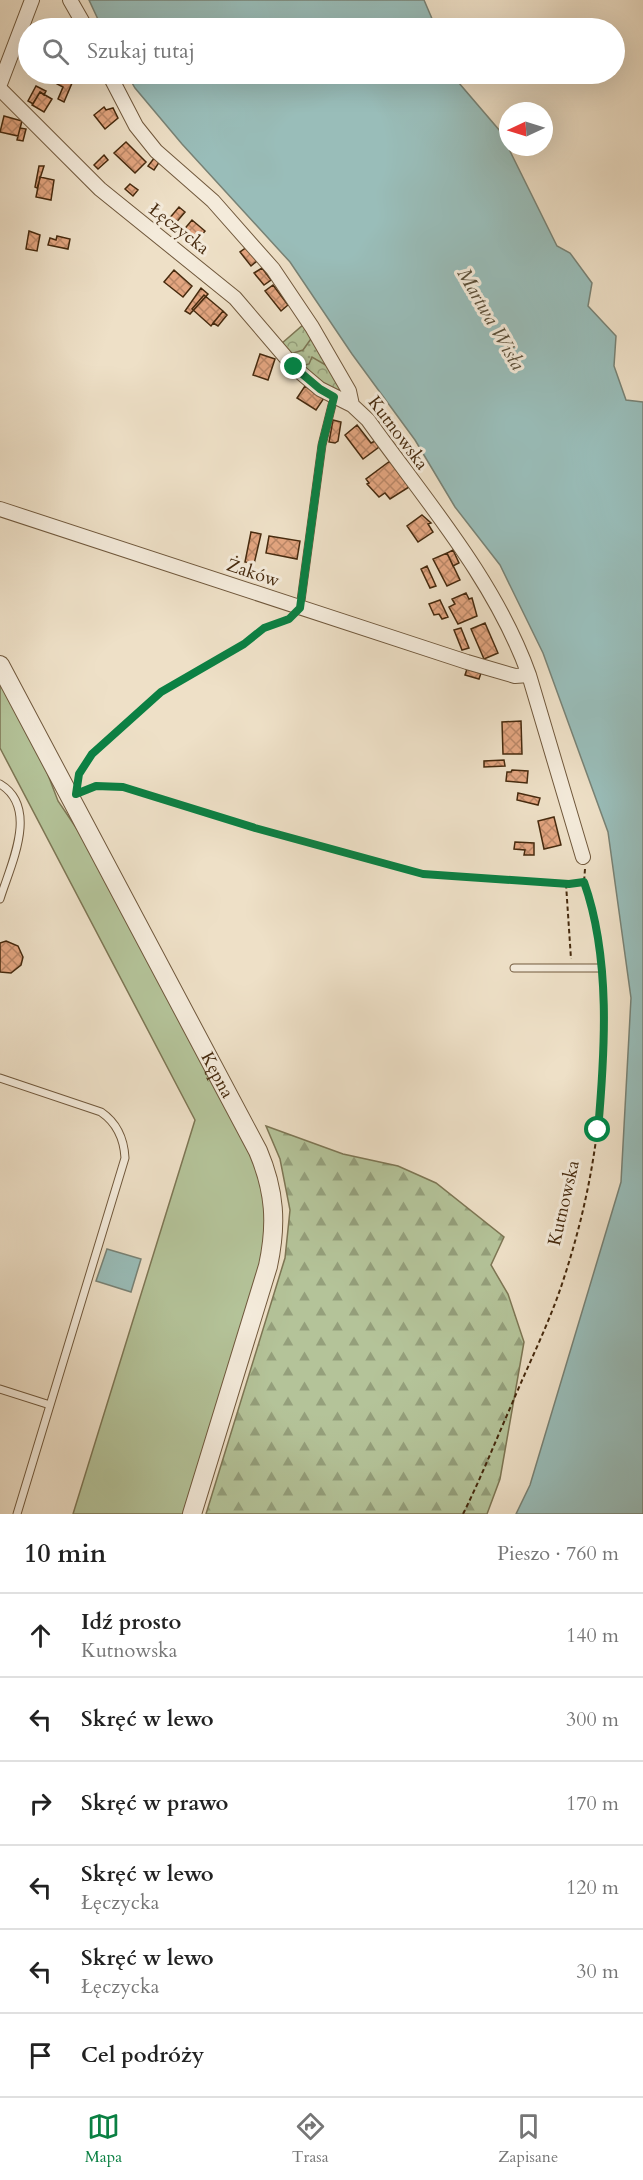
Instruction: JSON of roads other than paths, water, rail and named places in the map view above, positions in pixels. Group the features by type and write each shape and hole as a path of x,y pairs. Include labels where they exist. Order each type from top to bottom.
{"street":[{"path":"25,18 32,0"},
{"path":"70,0 80,18"},
{"path":"0,87 18,38"},
{"name":"Kutnowska","path":"114,84 136,126 156,151 213,201 273,269 317,336 349,391 352,405 368,420 486,586 522,656 529,675 584,857"},
{"name":"Łęczycka","path":"0,87 100,189 236,298 294,367 320,389 352,405"},
{"name":"Żaków","path":"0,509 507,675 529,675"},
{"name":"Kępna","path":"0,665 73,795 258,1151 272,1192 273,1239 268,1266 192,1514"}],"lane":[{"path":"300,608 322,445 334,397"},
{"path":"0,784 15,802 20,831 0,899"},
{"path":"514,968 600,968"},
{"path":"0,1078 101,1112 116,1128 124,1150 123,1166 17,1514"},
{"path":"0,1389 50,1405"}],"water":[{"path":"89,0 424,0 432,18 97,18"},
{"name":"Martwa Wisła","path":"133,84 460,84 499,130 499,156 512,156 557,246 570,253 592,283 588,306 616,336 614,366 626,400 643,402 643,1514 516,1514 530,1485 621,1182 631,998 608,832 543,653 500,565 455,507 415,440 352,354 290,262 182,144"},
{"path":"107,1249 141,1259 131,1292 96,1281"}]}
